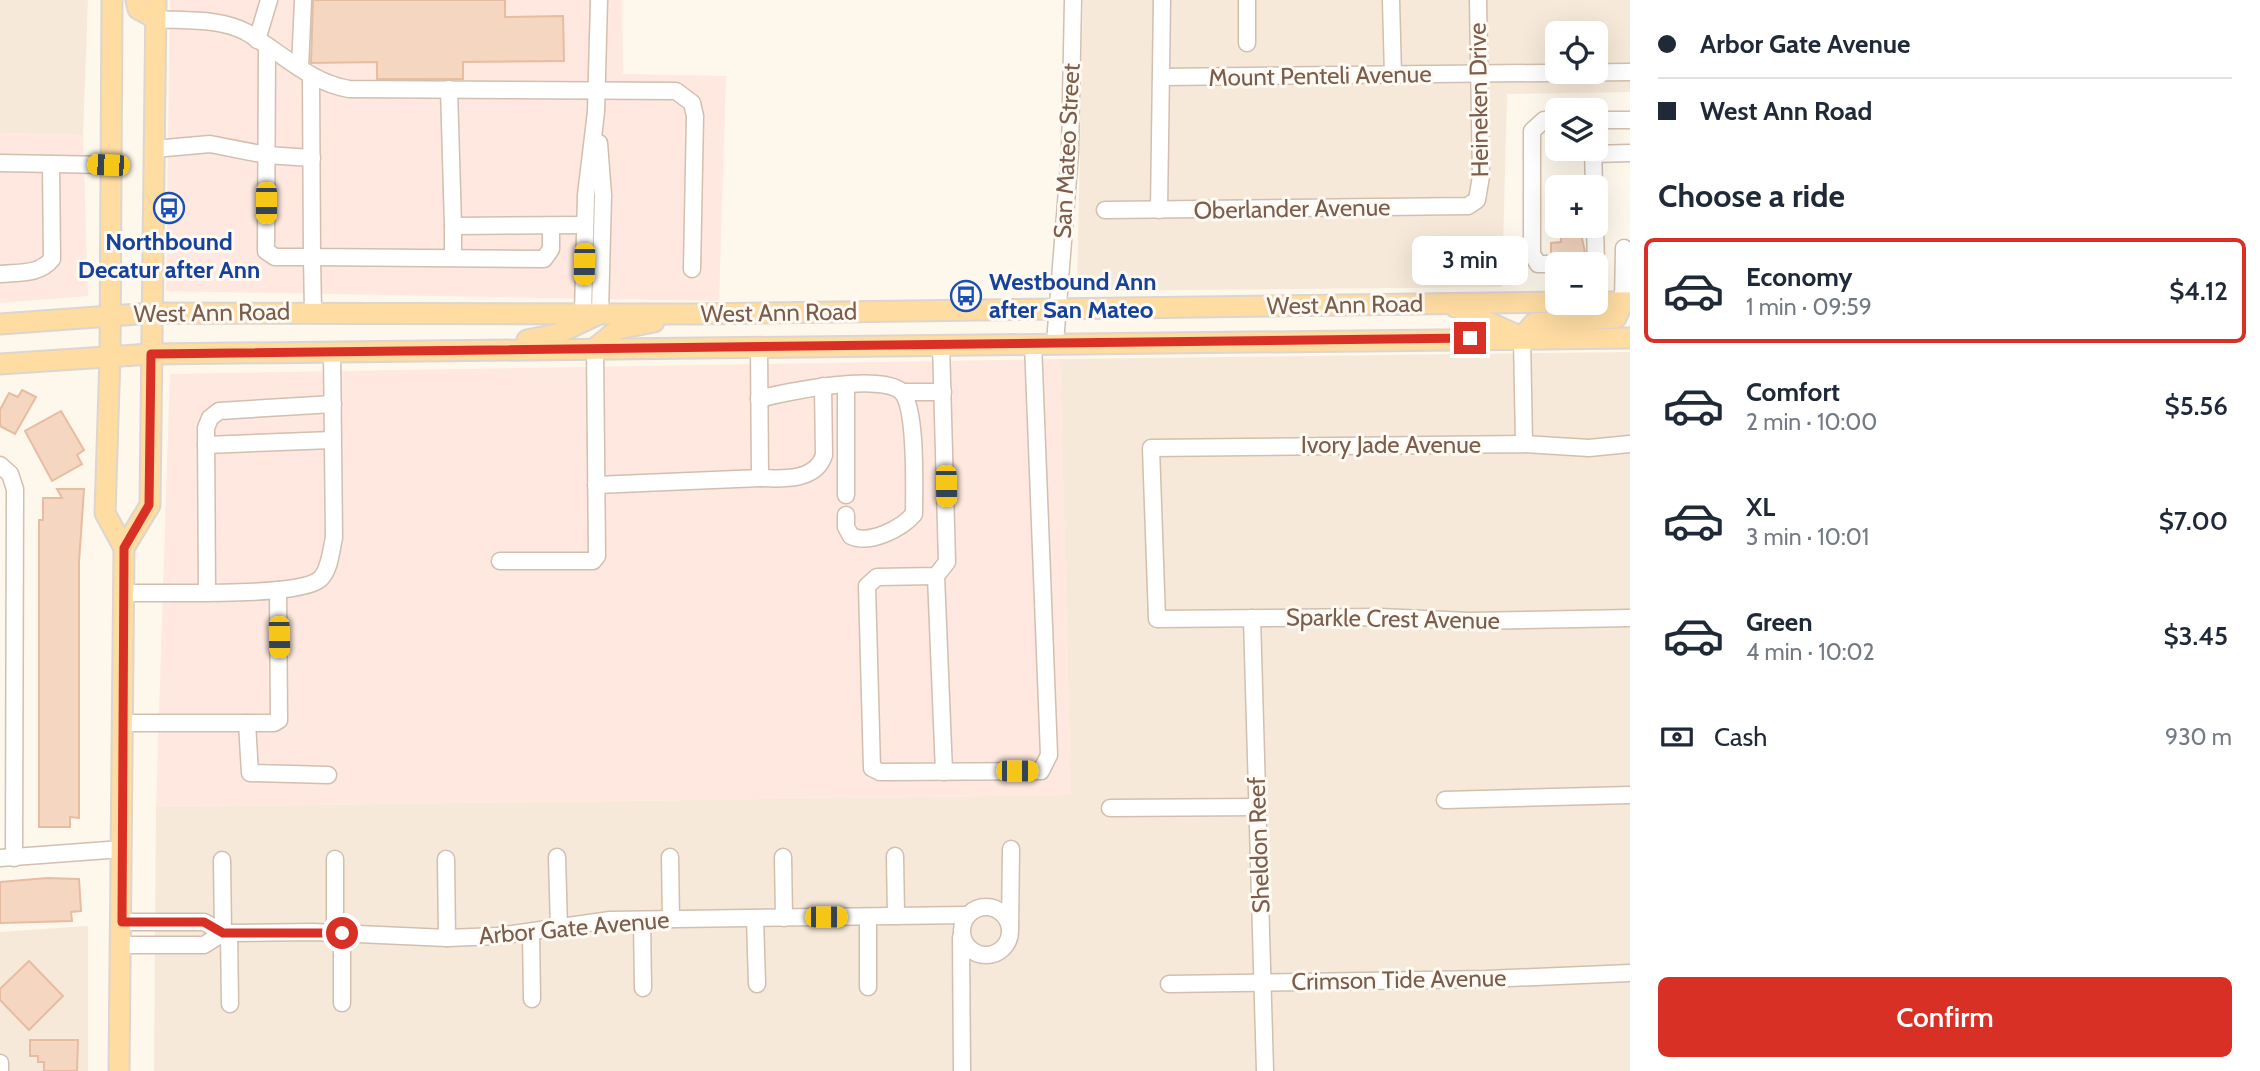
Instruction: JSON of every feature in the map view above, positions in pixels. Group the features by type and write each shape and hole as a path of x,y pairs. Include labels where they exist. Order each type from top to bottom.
{"main road":[{"path":"112,0 108,165 110,355 105,513 124,548 119,1071"},
{"path":"124,548 149,505 156,10 138,9 136,0"},
{"name":"West Ann Road","path":"0,324 152,313 313,311 696,314 1545,302"},
{"path":"1608,302 1626,302"},
{"path":"1441,303 1479,316 1522,337 1534,323 1616,318 1626,302"},
{"path":"474,350 557,334 592,313"},
{"path":"595,348 618,329 696,314"},
{"name":"West Ann Road","path":"0,364 110,355 332,351 1630,338"}],"street":[{"path":"269,0 262,44 266,251 275,257 544,259 551,249 551,226"},
{"path":"303,0 312,158 313,311"},
{"path":"592,313 585,225 596,112 599,0"},
{"name":"San Mateo Street","path":"1055,343 1070,152 1073,0"},
{"path":"1159,210 1163,0"},
{"path":"1247,0 1247,43"},
{"path":"1391,0 1393,76"},
{"name":"Heineken Drive","path":"1477,201 1481,176 1478,0"},
{"path":"156,10 244,31 328,85 349,89 676,92 692,103 695,116 692,270"},
{"name":"Mount Penteli Avenue","path":"1162,77 1630,72"},
{"path":"449,89 453,257"},
{"path":"592,313 603,195 596,112"},
{"path":"1545,120 1532,131 1532,254 1538,264 1545,264"},
{"path":"1608,120 1630,120"},
{"path":"154,149 210,144 266,155 312,158"},
{"path":"1608,152 1630,153"},
{"path":"0,163 108,165"},
{"path":"0,274 36,272 46,267 52,259 51,164"},
{"name":"Oberlander Avenue","path":"1105,210 1455,207 1468,206 1477,201"},
{"path":"453,226 585,225"},
{"path":"1608,253 1627,248 1626,302"},
{"path":"1522,337 1524,444"},
{"path":"936,576 877,577 867,586 872,768 880,772 1041,771 1049,755 1033,343"},
{"path":"941,344 947,562 936,576 944,772"},
{"path":"759,346 760,478"},
{"path":"500,561 593,561 597,556 595,348"},
{"path":"124,593 278,590 305,587 321,578 329,561 334,538 332,351"},
{"path":"759,399 823,386 846,385 893,387 902,392 943,397"},
{"path":"846,385 846,495"},
{"path":"596,485 789,478 811,472 821,463 824,455 823,386"},
{"path":"846,514 846,527 857,539 874,537 906,523 914,514 913,437 908,404 902,392"},
{"path":"207,591 206,445 210,418 219,411 333,404"},
{"path":"206,445 332,440"},
{"name":"Ivory Jade Avenue","path":"1157,619 1151,448 1524,444 1589,448 1630,444"},
{"path":"3,466 15,489 7,540 7,858 122,849"},
{"path":"123,723 274,723 281,715 278,590"},
{"name":"Sparkle Crest Avenue","path":"1157,619 1380,617 1482,621 1630,618"},
{"name":"Sheldon Reef","path":"1252,618 1265,1071"},
{"path":"247,723 250,773 328,775"},
{"path":"1445,800 1630,794"},
{"path":"1110,808 1258,807"},
{"path":"961,932 968,947 983,955 991,955 1005,946 1010,930 1011,849"},
{"path":"783,856 784,918"},
{"path":"895,856 896,916"},
{"path":"557,857 559,928"},
{"path":"670,857 671,919"},
{"path":"335,859 342,1003"},
{"path":"446,859 447,938"},
{"path":"222,860 230,1004"},
{"path":"962,1071 961,932 967,915 981,907 990,907 1004,915 1010,930"},
{"name":"Arbor Gate Avenue","path":"122,922 204,922 226,933 339,933 447,938 531,932 611,920 967,915"},
{"path":"868,917 868,987"},
{"path":"755,918 757,984"},
{"path":"642,920 643,988"},
{"path":"531,932 532,999"},
{"name":"Arbor Gate Avenue","path":"121,945 204,945 226,933"},
{"name":"Crimson Tide Avenue","path":"1169,984 1487,979 1630,973"},
{"path":"0,1063 0,1071"}],"shaded area":[{"path":"0,0 88,0 83,135 0,133"},
{"path":"170,0 622,0 623,74 726,76 719,301 166,291"},
{"path":"1083,0 1630,0 1630,92 1507,94 1502,287 1077,291"},
{"path":"0,133 83,135 88,296 0,303"},
{"path":"1630,352 1630,1071 154,1071 156,807 1071,795 1060,359"},
{"path":"1060,359 1071,795 156,807 170,374"},
{"path":"88,926 88,1071 0,1071 0,932"}],"building":[{"path":"313,0 505,0 505,17 563,16 564,61 463,62 463,79 377,79 377,62 311,63"},
{"path":"1561,238 1582,238 1585,252 1551,252 1551,243 1561,242"},
{"path":"22,390 36,397 15,434 0,426 0,410 9,393 18,397"},
{"path":"61,411 84,450 77,455 82,464 52,481 25,431"},
{"path":"57,489 84,489 79,562 79,818 70,817 70,827 39,827 39,520 43,520 43,498 62,498"},
{"path":"47,878 79,879 81,911 71,912 72,921 0,923 0,882"},
{"path":"29,961 63,996 29,1030 0,1000 0,989"},
{"path":"30,1040 78,1040 77,1071 44,1071 44,1062 38,1062 38,1056 30,1056"}],"place":[{"name":"Northbound Decatur after Ann","path":"169,208"},
{"name":"Westbound Ann after San Mateo","path":"966,296"}],"route":[{"path":"342,933 223,933 204,922 122,922 124,548 149,505 151,354 1470,338"}]}
